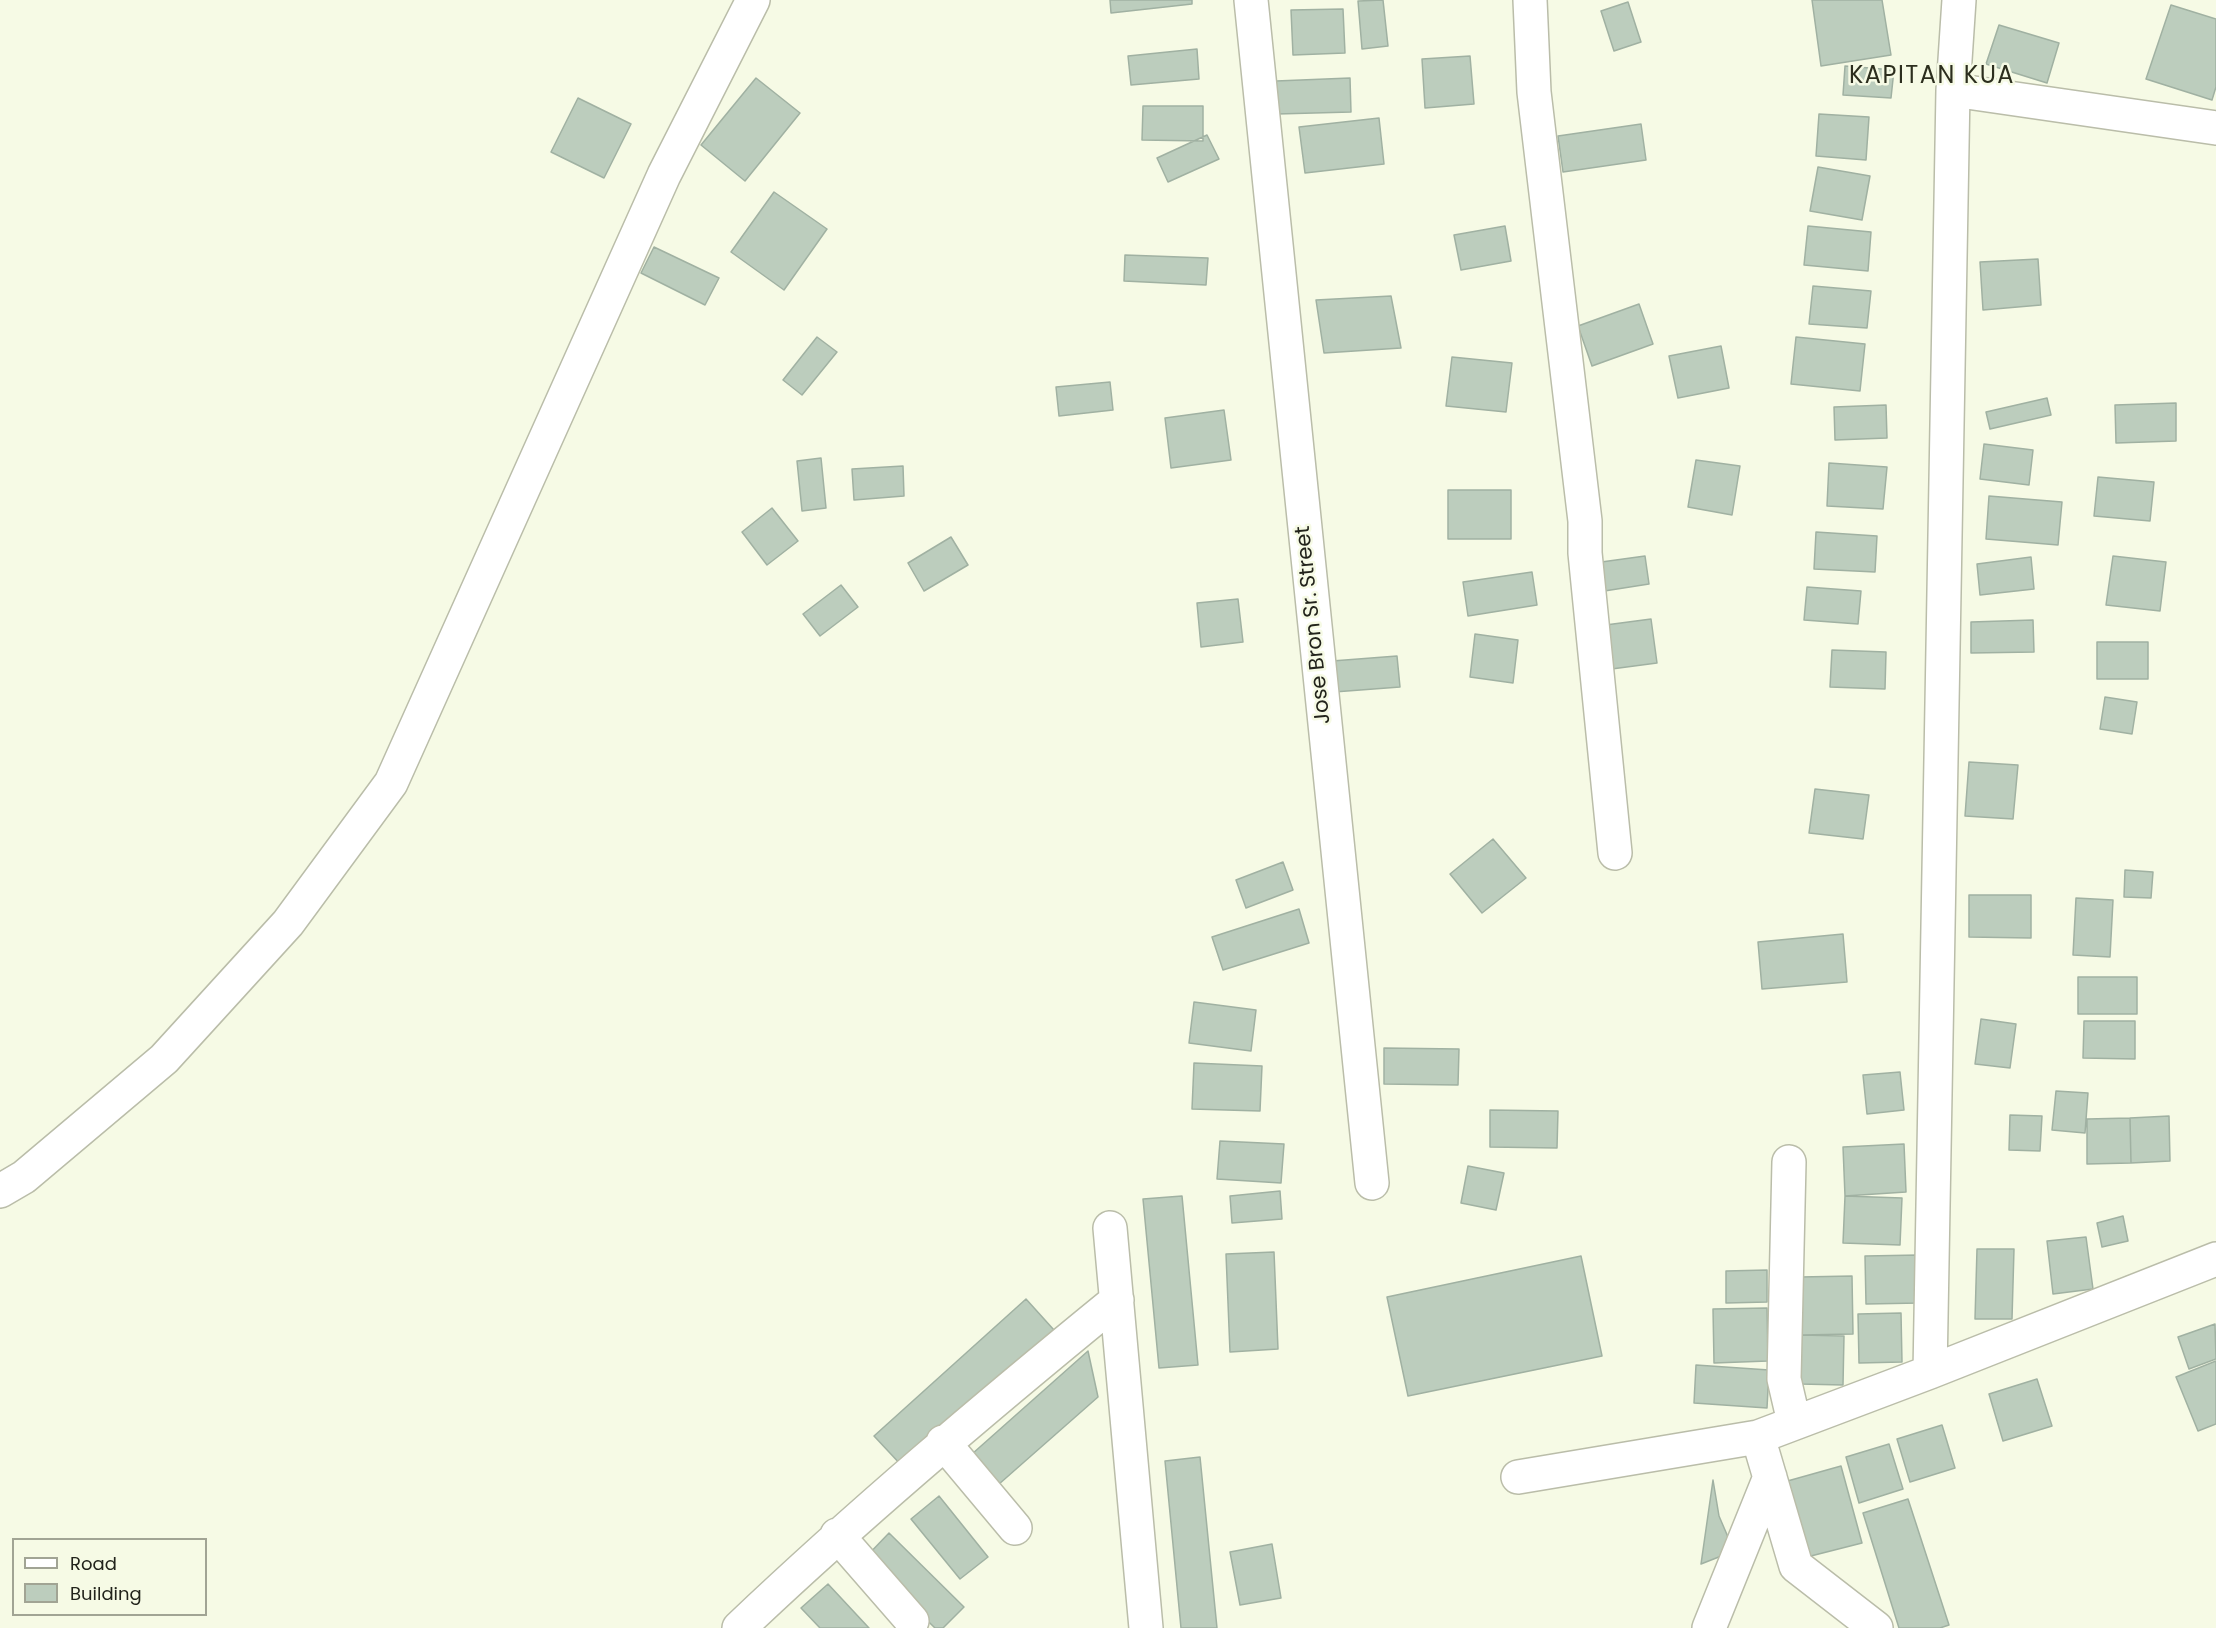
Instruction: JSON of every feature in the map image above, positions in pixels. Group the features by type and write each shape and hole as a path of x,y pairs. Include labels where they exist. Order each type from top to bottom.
{"street":[{"path":"0,1191 24,1177 164,1059 288,923 391,783 664,175 753,0"},
{"name":"Jose Bron Sr. Street","path":"1251,0 1372,1183"},
{"path":"1530,0 1534,92 1584,510 1586,565 1615,853"},
{"path":"1930,1372 1953,90 1959,0"},
{"path":"1953,90 2216,128"},
{"path":"1789,1162 1784,1380 1794,1422"},
{"path":"1110,1228 1146,1628"},
{"path":"1518,1477 1758,1437 2216,1259"},
{"path":"739,1628 837,1535 943,1442 1117,1300"},
{"path":"1758,1437 1796,1566 1876,1628"},
{"path":"943,1442 1015,1528"},
{"path":"1709,1628 1770,1477"},
{"path":"837,1535 912,1621"}],"building":[{"path":"1110,0 1192,0 1192,4 1111,13"},
{"path":"1383,0 1388,46 1362,49 1358,1"},
{"path":"1812,0 1882,0 1891,55 1821,66"},
{"path":"1628,2 1641,42 1614,51 1601,11"},
{"path":"2171,5 2216,19 2216,87 2212,100 2146,79"},
{"path":"1343,9 1345,53 1293,55 1291,10"},
{"path":"1999,25 2059,43 2047,83 1986,64"},
{"path":"1197,49 1199,79 1131,85 1128,56"},
{"path":"1470,56 1474,104 1425,108 1422,59"},
{"path":"1845,66 1894,70 1891,98 1843,95"},
{"path":"756,78 800,113 745,181 701,145"},
{"path":"1350,78 1351,112 1277,114 1276,81"},
{"path":"578,98 631,124 604,178 551,152"},
{"path":"1143,106 1203,106 1203,141 1142,140"},
{"path":"1819,114 1869,117 1866,160 1816,156"},
{"path":"1379,118 1384,164 1305,173 1299,127"},
{"path":"1641,124 1646,160 1563,172 1558,136"},
{"path":"1207,135 1219,159 1168,182 1157,158"},
{"path":"1818,167 1870,176 1862,220 1810,211"},
{"path":"774,192 827,229 784,290 731,252"},
{"path":"1505,226 1511,261 1461,270 1454,235"},
{"path":"1808,226 1871,232 1868,271 1804,265"},
{"path":"654,247 719,278 705,305 641,273"},
{"path":"1125,255 1208,258 1206,285 1124,281"},
{"path":"2038,259 2041,305 1983,310 1980,262"},
{"path":"1813,286 1871,291 1867,328 1809,324"},
{"path":"1391,296 1401,348 1324,353 1316,300"},
{"path":"1639,304 1653,344 1592,366 1578,326"},
{"path":"817,337 837,352 802,395 783,380"},
{"path":"1796,337 1865,344 1860,391 1791,384"},
{"path":"1721,346 1729,388 1678,398 1669,356"},
{"path":"1452,357 1512,363 1506,412 1446,406"},
{"path":"1110,382 1113,410 1059,416 1056,387"},
{"path":"2047,398 2051,415 1990,429 1986,412"},
{"path":"2176,403 2176,441 2116,443 2115,405"},
{"path":"1886,405 1887,438 1835,440 1834,407"},
{"path":"1224,410 1231,460 1171,468 1165,418"},
{"path":"1984,444 2033,450 2029,485 1980,479"},
{"path":"821,458 826,508 802,511 797,461"},
{"path":"1696,460 1740,466 1732,515 1688,507"},
{"path":"1829,463 1887,467 1883,509 1827,506"},
{"path":"903,466 904,496 854,500 852,469"},
{"path":"2098,477 2154,482 2150,521 2094,516"},
{"path":"1448,490 1511,490 1511,539 1448,539"},
{"path":"1989,496 2062,502 2058,545 1986,539"},
{"path":"772,508 798,541 767,565 742,532"},
{"path":"1816,532 1877,536 1875,572 1814,569"},
{"path":"951,537 968,565 924,591 908,563"},
{"path":"1645,556 1649,584 1598,592 1594,563"},
{"path":"2113,556 2166,562 2160,611 2106,605"},
{"path":"2031,557 2034,589 1980,595 1977,564"},
{"path":"1532,572 1537,605 1468,616 1463,582"},
{"path":"841,585 858,607 820,636 803,614"},
{"path":"1807,587 1861,591 1858,624 1804,620"},
{"path":"1238,599 1243,642 1201,647 1197,603"},
{"path":"1651,619 1657,663 1604,670 1598,626"},
{"path":"2033,620 2034,652 1971,653 1971,622"},
{"path":"1475,634 1518,640 1513,683 1470,677"},
{"path":"2097,642 2148,642 2148,679 2097,679"},
{"path":"1832,650 1886,652 1885,689 1830,687"},
{"path":"1397,656 1400,687 1334,692 1332,661"},
{"path":"2105,697 2137,702 2132,734 2100,729"},
{"path":"1969,762 2018,765 2013,819 1965,816"},
{"path":"1815,789 1869,795 1863,839 1809,833"},
{"path":"1493,839 1526,878 1482,913 1450,874"},
{"path":"1283,862 1293,890 1246,908 1236,880"},
{"path":"2125,870 2153,872 2151,898 2124,897"},
{"path":"1969,895 2031,895 2031,938 1969,937"},
{"path":"2076,898 2113,900 2110,957 2073,955"},
{"path":"1299,909 1309,943 1223,970 1212,937"},
{"path":"1843,934 1847,982 1762,989 1758,942"},
{"path":"2078,977 2137,977 2137,1014 2078,1014"},
{"path":"1194,1002 1256,1010 1251,1051 1189,1043"},
{"path":"1981,1019 2016,1024 2010,1068 1975,1064"},
{"path":"2084,1021 2135,1021 2135,1059 2083,1058"},
{"path":"1384,1048 1459,1049 1458,1085 1384,1084"},
{"path":"1194,1063 1262,1066 1260,1111 1192,1109"},
{"path":"1900,1072 1904,1110 1867,1114 1863,1075"},
{"path":"2056,1091 2088,1093 2085,1133 2052,1130"},
{"path":"1490,1110 1558,1111 1557,1148 1490,1147"},
{"path":"2010,1115 2042,1116 2040,1151 2009,1150"},
{"path":"2169,1116 2170,1161 2131,1163 2130,1118"},
{"path":"2130,1118 2131,1163 2087,1164 2087,1119"},
{"path":"1220,1141 1284,1144 1281,1183 1217,1179"},
{"path":"1904,1144 1906,1192 1845,1196 1843,1147"},
{"path":"1468,1166 1504,1173 1496,1210 1461,1203"},
{"path":"1280,1191 1282,1219 1232,1223 1230,1196"},
{"path":"1182,1196 1198,1365 1159,1368 1143,1199"},
{"path":"1845,1196 1902,1198 1900,1245 1843,1243"},
{"path":"2123,1216 2128,1241 2102,1247 2097,1223"},
{"path":"2086,1237 2093,1289 2053,1294 2047,1241"},
{"path":"1977,1249 2014,1249 2012,1319 1975,1319"},
{"path":"1274,1252 1278,1349 1230,1352 1226,1254"},
{"path":"1919,1255 1920,1303 1866,1304 1865,1256"},
{"path":"1581,1256 1602,1356 1408,1396 1387,1297"},
{"path":"1767,1270 1767,1302 1726,1303 1726,1271"},
{"path":"1852,1276 1853,1334 1801,1335 1800,1277"},
{"path":"1026,1299 1054,1330 903,1467 874,1436"},
{"path":"1767,1308 1768,1361 1714,1363 1713,1309"},
{"path":"1901,1313 1902,1362 1859,1363 1858,1314"},
{"path":"2215,1324 2216,1359 2189,1369 2178,1337"},
{"path":"1801,1335 1844,1336 1843,1385 1800,1384"},
{"path":"1088,1351 1098,1397 990,1492 963,1462"},
{"path":"2216,1361 2216,1424 2198,1431 2176,1377"},
{"path":"1696,1365 1769,1370 1767,1408 1694,1403"},
{"path":"2037,1379 2052,1426 2003,1441 1989,1394"},
{"path":"1942,1425 1955,1468 1910,1482 1897,1439"},
{"path":"1889,1444 1903,1489 1859,1503 1846,1457"},
{"path":"1200,1457 1217,1628 1181,1628 1165,1461"},
{"path":"1841,1466 1862,1543 1803,1558 1784,1482"},
{"path":"1713,1480 1719,1516 1734,1551 1701,1564"},
{"path":"939,1496 988,1557 960,1579 911,1519"},
{"path":"1908,1499 1949,1625 1940,1628 1899,1628 1863,1513"},
{"path":"889,1533 964,1607 943,1628 935,1628 864,1559"},
{"path":"1272,1544 1281,1598 1240,1605 1230,1552"},
{"path":"828,1584 869,1628 820,1628 801,1608"}],"district":[{"name":"KAPITAN KUA","path":"1932,77"}]}
